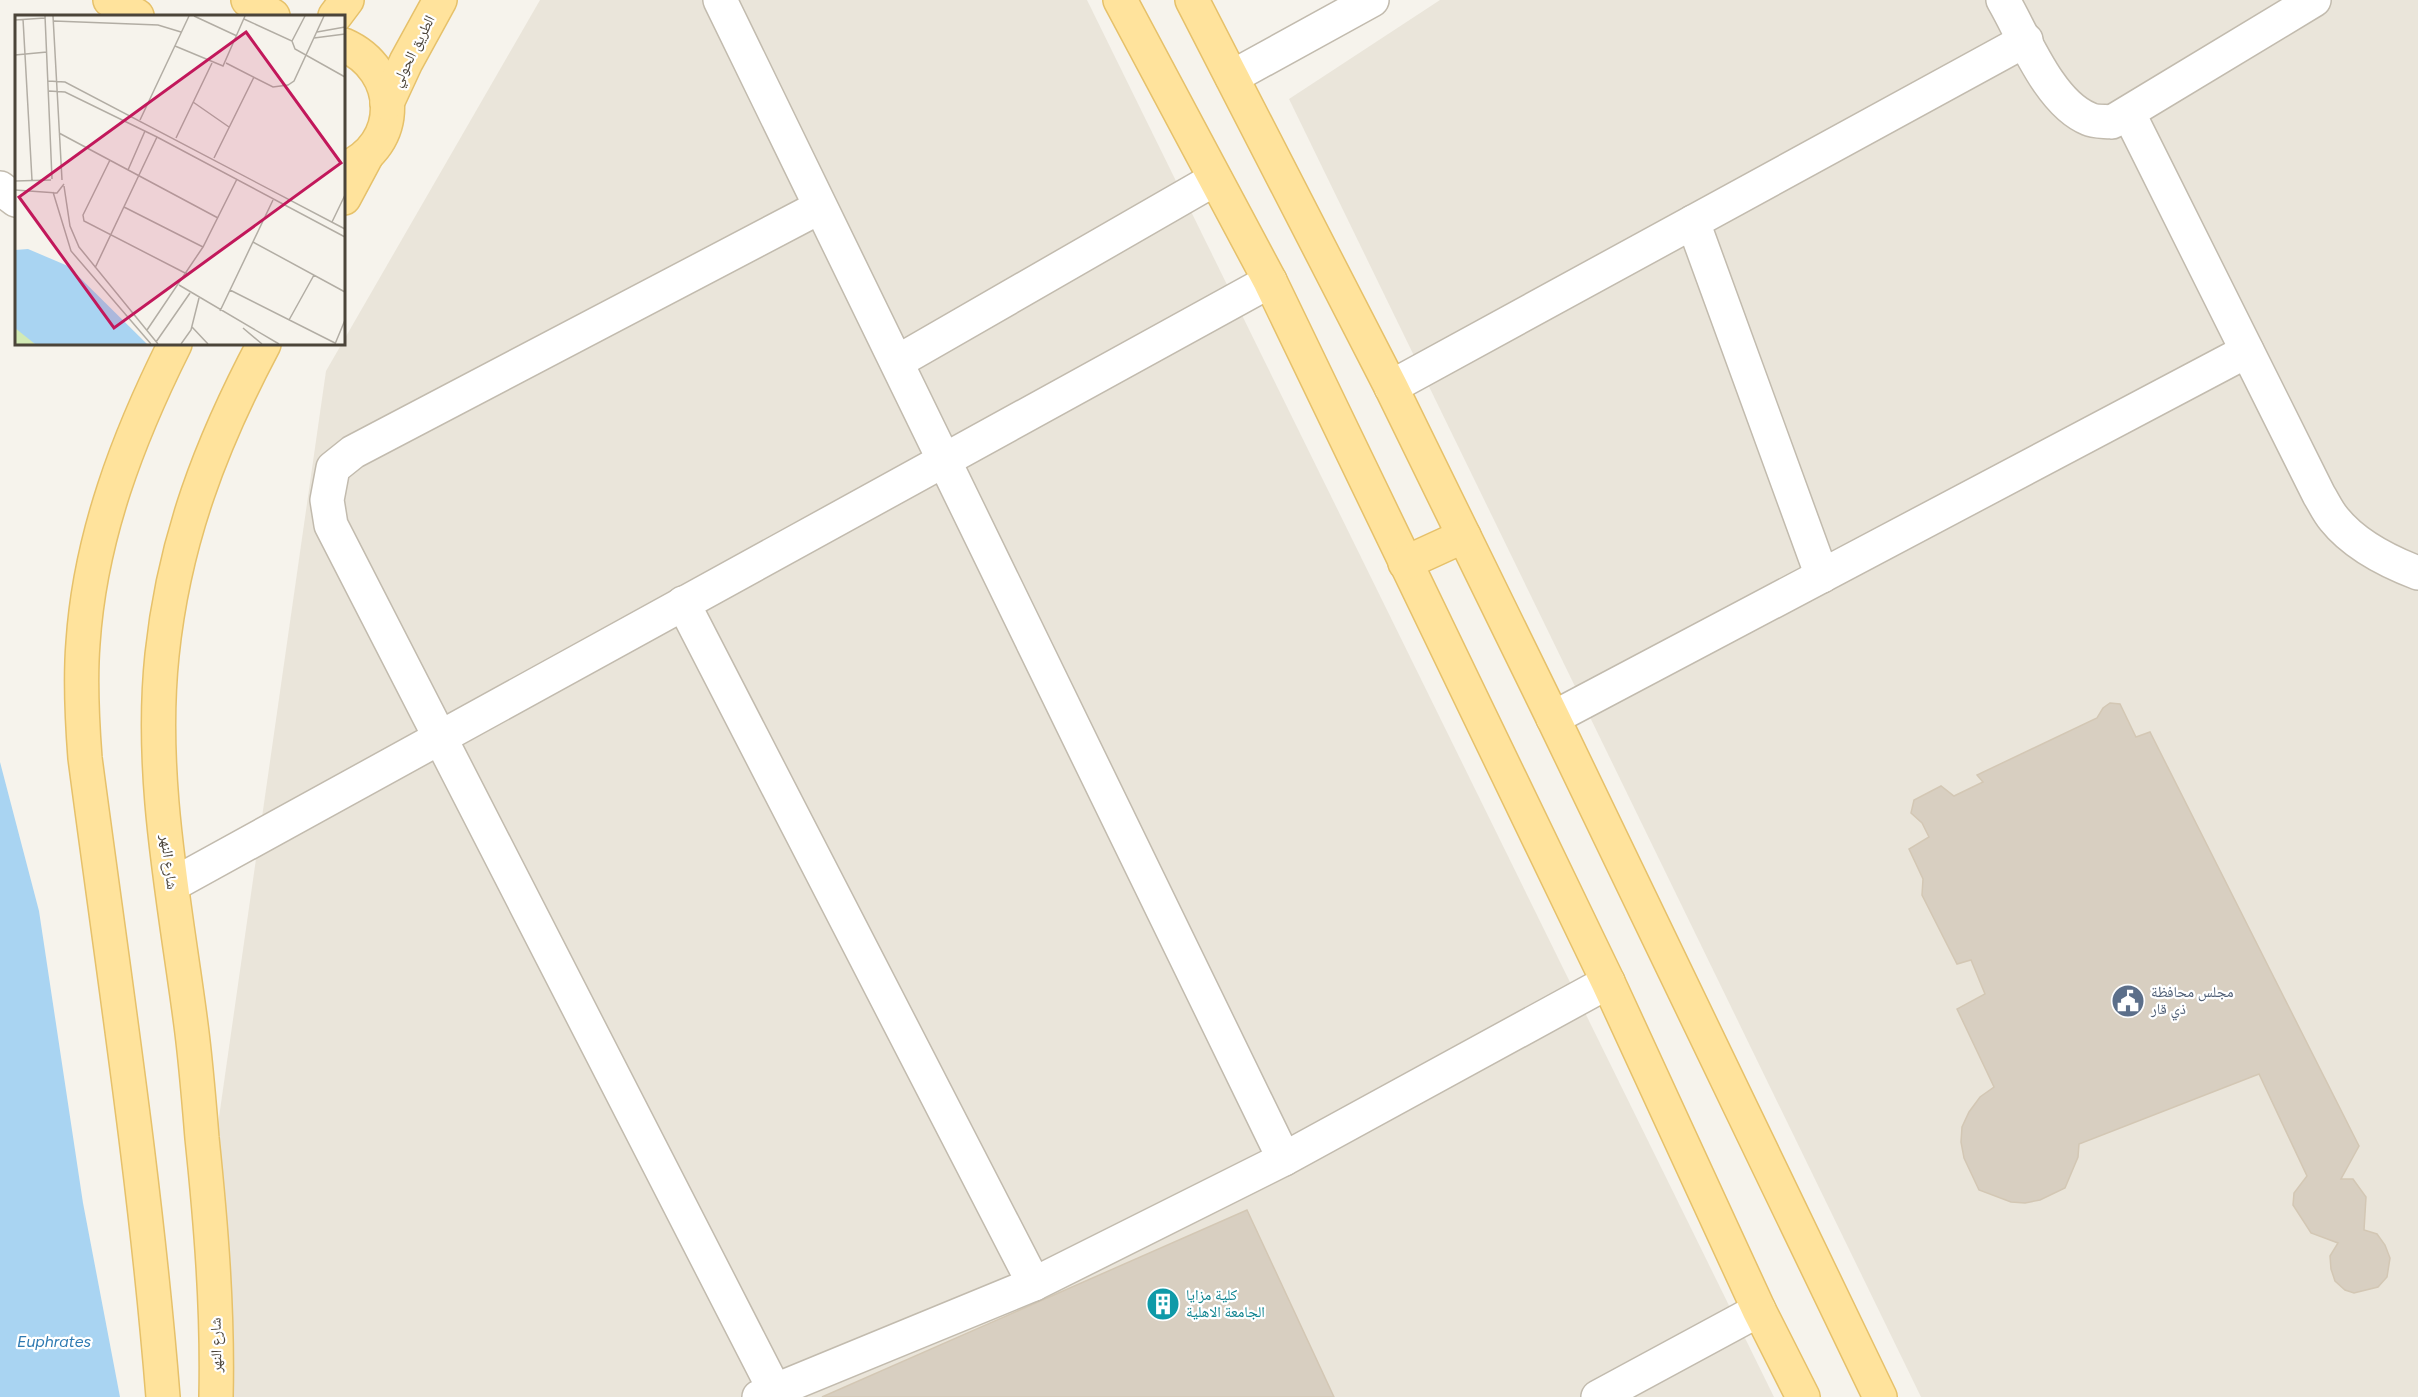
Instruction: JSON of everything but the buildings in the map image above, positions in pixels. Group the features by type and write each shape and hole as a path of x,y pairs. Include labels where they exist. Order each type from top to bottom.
{"main road":[{"path":"110,0 135,15"},
{"path":"248,0 271,15"},
{"path":"336,15 347,0"},
{"name":"الطريق الحولي","path":"387,103 406,62 440,0"},
{"path":"1120,0 1270,281 1608,981 1759,1310 1803,1397"},
{"path":"1192,0 1391,387 1880,1397"},
{"path":"345,46 370,63 379,75 387,103 383,131 355,162 345,195"},
{"path":"163,1397 156,1304 85,758 81,700 83,643 90,586 100,534 114,485 133,436 175,345"},
{"name":"شارع النهر","path":"216,1397 217,1345 212,1232 192,1029 160,792 158,724 162,655 172,588 187,524 208,461 234,400 263,345"},
{"path":"1405,563 1464,536"}],"street":[{"path":"720,0 1284,1159"},
{"path":"1232,77 1372,0"},
{"path":"2003,0 2052,89 2069,107 2090,120 2112,122 2129,114 2314,0"},
{"path":"1391,387 2026,40"},
{"path":"2129,114 2319,495 2335,521 2360,542 2387,559 2418,573"},
{"path":"897,362 1215,179"},
{"path":"0,188 15,199"},
{"path":"820,207 353,452 333,468 327,500 331,525 440,737 767,1394 1034,1284 1284,1159 1608,981"},
{"path":"1693,222 1822,576"},
{"path":"172,885 1270,281"},
{"path":"1553,718 2247,351"},
{"path":"683,603 1034,1284"},
{"path":"1598,1397 1759,1310"}],"shaded area":[{"path":"540,0 1087,0 1774,1397 215,1397 214,1152 326,371 341,345 345,345 345,338"},
{"path":"1440,0 2418,0 2418,1397 1921,1397 1289,99"}],"water":[{"name":"Euphrates","path":"0,762 39,911 83,1203 120,1397 0,1397"}],"place":[{"name":"مجلس محافظة ذي قار","path":"2128,1001"},
{"name":"كلية مزايا الجامعة الاهلية","path":"1163,1304"}]}
